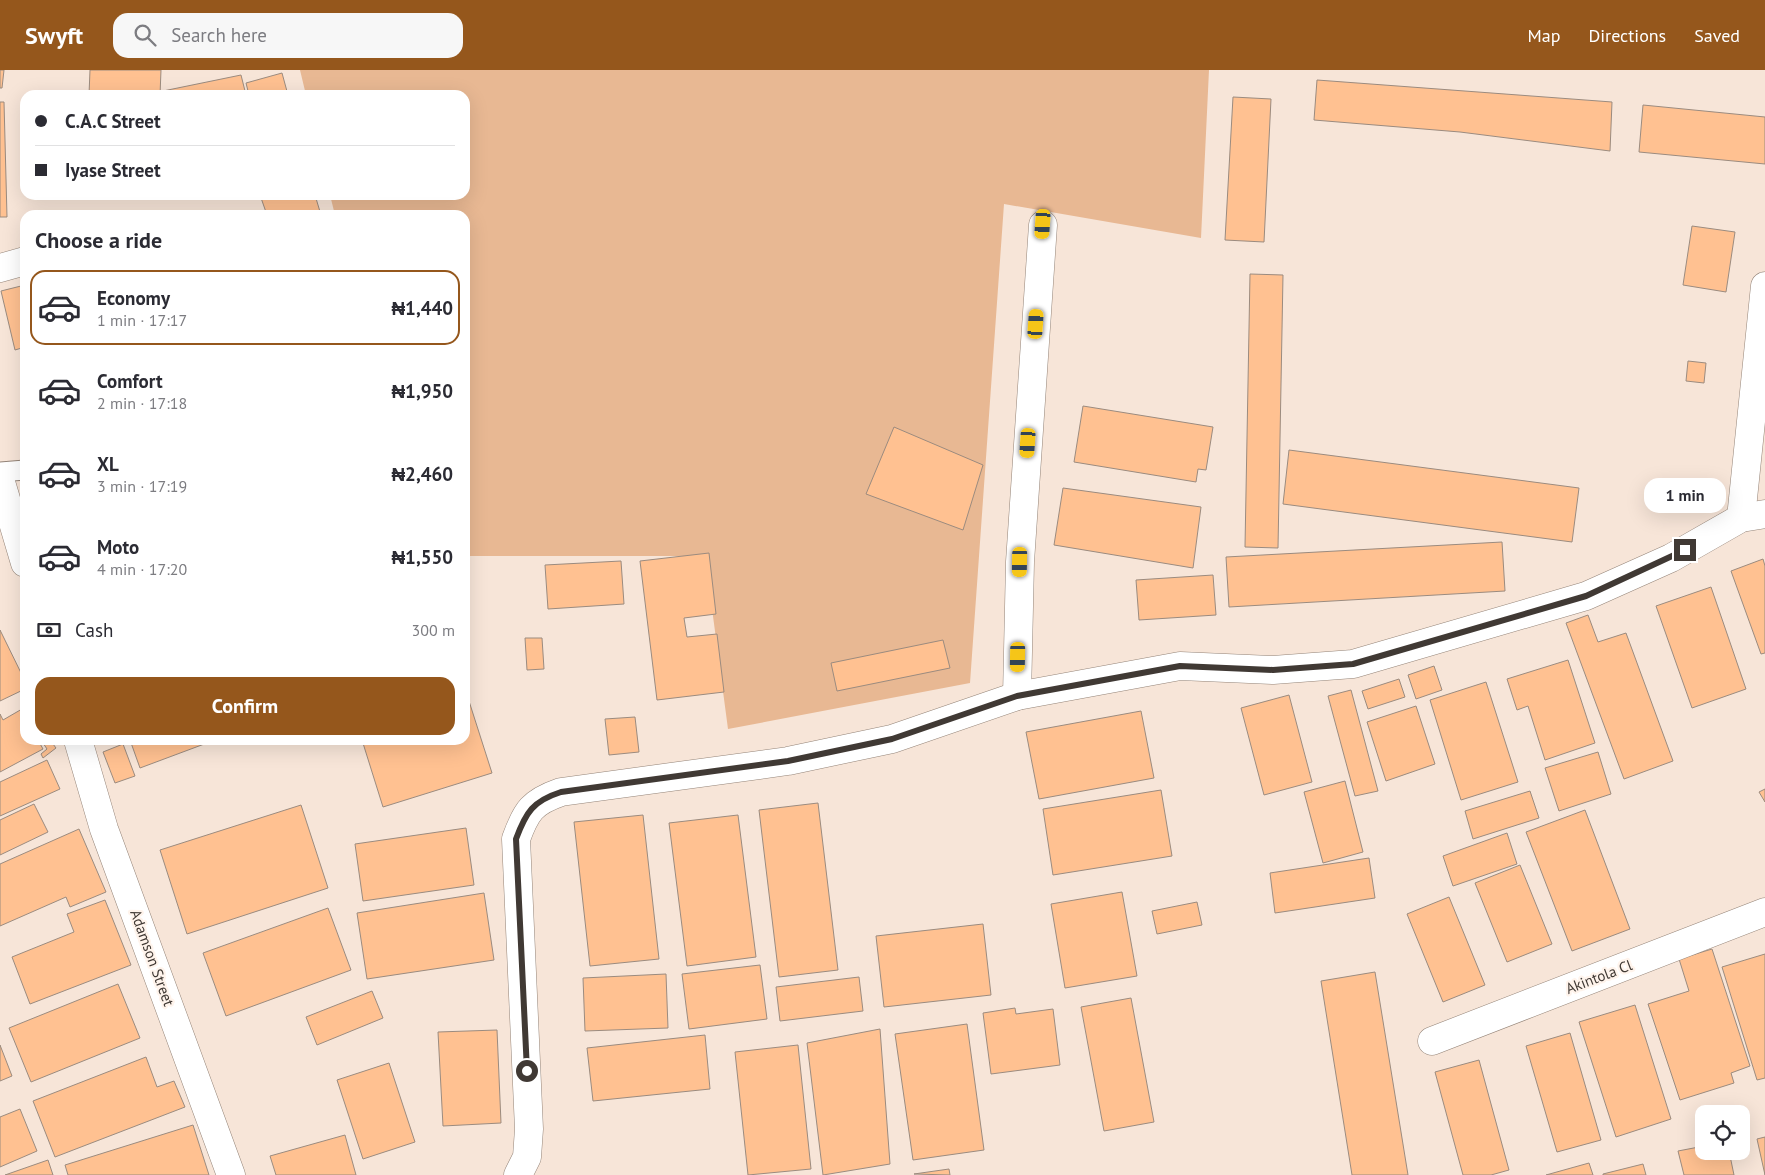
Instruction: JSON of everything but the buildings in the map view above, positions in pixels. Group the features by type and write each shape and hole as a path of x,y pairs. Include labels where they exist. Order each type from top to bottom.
{"street":[{"path":"1017,696 1020,562 1043,224"},
{"path":"0,268 20,262"},
{"path":"518,1175 527,1157 530,1129 516,839 525,815 544,798 561,792 788,761 892,739 1017,696 1180,666 1273,670 1353,664 1586,596 1671,558 1753,516 1765,286"},
{"path":"0,479 20,546"},
{"name":"Adamson Street","path":"79,745 104,829 231,1175"},
{"name":"Akintola Cl","path":"1432,1041 1765,912"}],"lane":[{"path":"0,472 20,470"}],"shaded area":[{"path":"300,70 1209,70 1201,238 1004,204 970,683 728,729 705,556 470,556 470,210 334,210 331,200 470,200 470,90 305,90"}],"route":[{"path":"527,1071 516,839 525,815 544,798 561,792 788,761 892,739 1017,696 1180,666 1273,670 1353,664 1451,637 1586,596 1685,550"}]}
